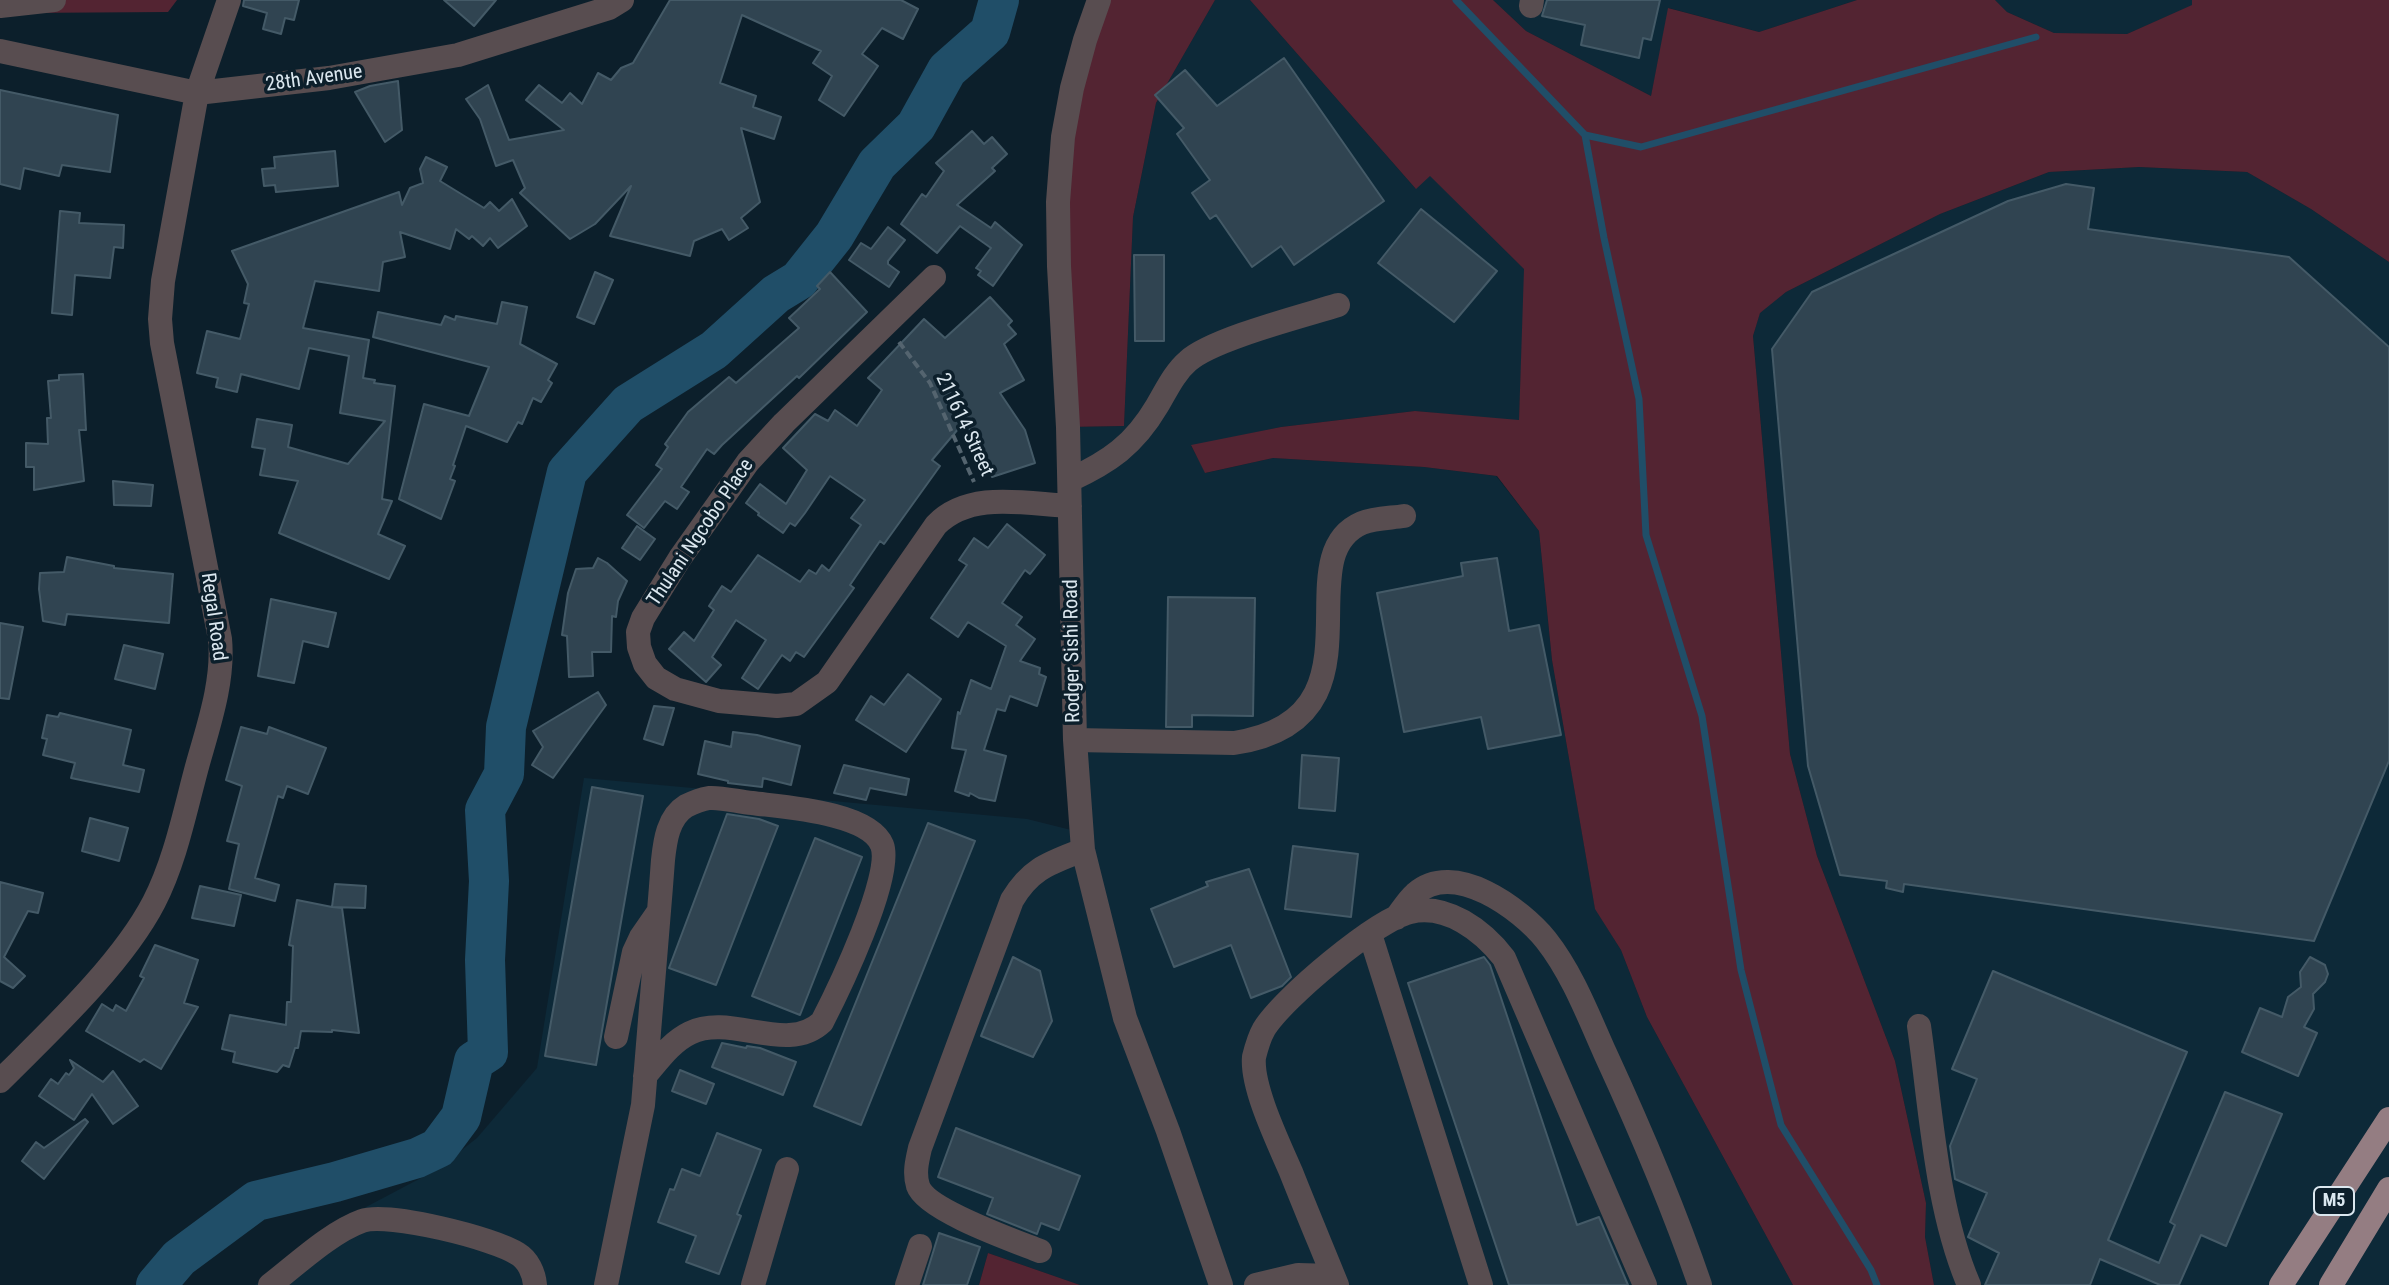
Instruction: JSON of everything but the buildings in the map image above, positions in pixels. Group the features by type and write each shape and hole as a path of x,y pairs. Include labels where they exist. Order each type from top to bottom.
{"main road":[{"name":"M5","path":"2281,1285 2389,1119"},
{"name":"M5","path":"2331,1285 2389,1189"}],"street":[{"path":"0,6 54,0"},
{"name":"Regal Road","path":"0,1081 109,966 136,933 154,902 169,869 219,680 220,639 162,343 160,319 163,281 197,93 229,0"},
{"name":"28th Avenue","path":"0,51 197,93 329,78 458,55 609,8 622,0"},
{"name":"Rodger Sishi Road","path":"1099,0 1072,88 1063,137 1058,202 1070,480 1075,740 1083,850 1125,1018 1221,1285"},
{"name":"Thulani Ngcobo Place","path":"934,277 748,462 688,546 643,618 638,632 645,664 656,678 675,689 719,701 777,706 796,704 827,682 936,525 947,514 963,506 983,502 1070,506"},
{"path":"1070,480 1103,465 1118,454 1155,410 1185,363 1195,355 1338,305"},
{"path":"1075,740 1234,743 1258,740 1279,731 1301,713 1318,690 1328,657 1329,568 1344,535 1362,523 1404,516"},
{"path":"606,1285 643,1105 645,1076 665,838 673,819 686,806 710,798 828,813 856,823 878,838 883,846 885,861 878,892 822,1022 814,1030 802,1034 713,1026 690,1033 673,1045 645,1076"},
{"path":"1040,1251 929,1201 919,1189 915,1170 920,1148 1012,900 1023,881 1041,867 1083,850"},
{"path":"1396,918 1416,893 1435,884 1456,882 1504,901 1546,940 1576,990 1626,1099 1700,1285"},
{"path":"616,1037 634,952 659,911"},
{"path":"1335,1280 1272,1128 1255,1075 1254,1056 1264,1029 1297,989 1370,934 1412,911 1456,918 1476,928 1504,958 1645,1285"},
{"path":"1370,934 1481,1285"},
{"path":"1919,1026 1947,1216 1957,1258 1969,1285"},
{"path":"753,1285 787,1169"},
{"path":"270,1285 339,1233 363,1221 391,1218 503,1246 521,1255 531,1267 535,1285"},
{"path":"907,1285 920,1246"},
{"path":"1256,1285 1298,1275 1335,1280"}],"path":[{"name":"211614 Street","path":"885,324 930,383 983,502"}],"shaded area":[{"path":"15,0 177,0 168,12 15,13"},
{"path":"1100,0 1215,0 1156,103 1133,217 1124,426 1068,427 1059,203"},
{"path":"1215,0 1250,0 1415,188 1430,175 1525,270 1519,421 1415,411 1281,427 1191,446 1206,473 1273,458 1424,467 1496,476 1539,531 1552,660 1595,908 1621,950 1647,1017 1793,1285 1080,1285 988,1253 979,1285 255,1285 351,1215 438,1169 477,1138 537,1068 584,778 1027,819 1083,833 1068,427 1124,426 1133,217 1156,103"},
{"path":"1250,0 1493,0 1526,31 1651,96 1668,8 1759,32 1857,0 1995,0 2007,12 2054,33 2127,34 2192,5 2192,0 2389,0 2389,262 2311,209 2247,172 2139,167 2049,172 1940,214 1786,292 1760,313 1753,336 1790,754 1817,856 1895,1061 1926,1203 1925,1237 1934,1285 1793,1285 1647,1017 1621,950 1595,909 1552,660 1539,531 1497,476 1424,467 1273,458 1205,473 1191,445 1281,427 1415,411 1519,420 1524,269 1430,176 1416,189"},
{"path":"1493,0 1857,0 1759,32 1669,8 1651,96 1526,31"},
{"path":"1995,0 2192,0 2193,5 2127,34 2054,33 2007,12"},
{"path":"2139,167 2247,172 2311,209 2389,262 2389,1285 1934,1285 1925,1237 1926,1203 1895,1061 1817,856 1790,754 1753,336 1760,312 1786,292 1940,214 2049,172"},
{"path":"988,1253 1080,1285 979,1285"}],"waterway":[{"path":"156,1285 179,1258 256,1201 417,1158 438,1148 461,1117 474,1061 488,1052 485,960 489,881 485,810 504,774 506,727 567,472 628,404 714,350 776,294 799,280 834,236 877,164 916,126 947,70 990,32 999,0"},
{"path":"1456,0 1585,135 1641,147 2036,37"},
{"path":"1585,135 1639,399 1646,535 1702,716 1741,970 1781,1125 1871,1270 1877,1285"}]}
